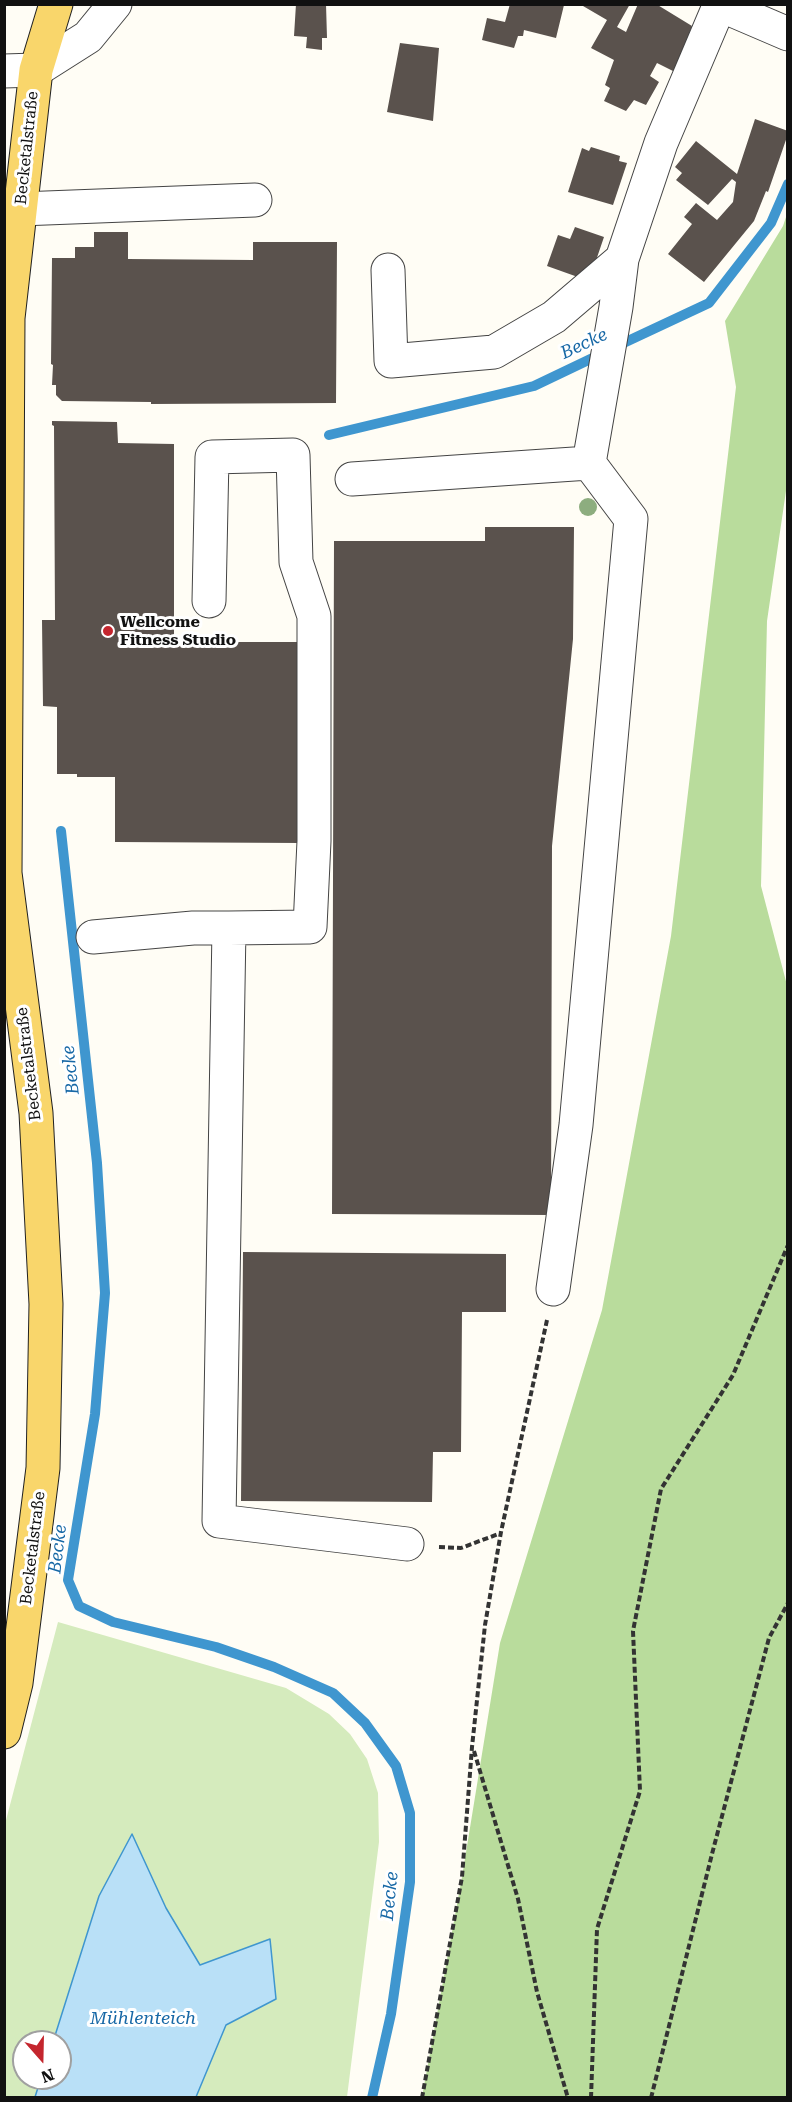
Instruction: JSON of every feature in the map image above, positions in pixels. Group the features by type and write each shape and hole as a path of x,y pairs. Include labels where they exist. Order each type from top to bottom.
{"main road":[{"name":"Becketalstraße","path":"4,1732 15,1683 43,1468 46,1304 36,1113 5,873 8,318 20,209 20,70 56,4"}],"street":[{"path":"20,70 88,37 116,4"},
{"path":"553,1289 576,1125 631,519 589,463 622,259 661,143 719,5 788,34"},
{"path":"20,209 255,200"},
{"path":"388,270 391,361 494,352 554,317 622,259"},
{"path":"93,937 193,928 310,927 314,841 314,616 296,562 293,455 212,457 209,601"},
{"path":"352,479 589,463"},
{"path":"229,928 219,1521 407,1544"}],"path":[{"path":"591,2097 597,1929 640,1791 633,1630 661,1490 733,1375 788,1245"},
{"path":"422,2097 462,1877 472,1747 485,1625 501,1532 553,1289"},
{"path":"407,1544 458,1549 501,1532"},
{"path":"651,2097 769,1638 788,1603"},
{"path":"472,1747 518,1899 537,1992 568,2097"}],"green space":[{"path":"787,214 787,484 767,621 761,886 788,989 787,2097 422,2097 462,1877 500,1643 602,1310 671,936 736,387 725,321 783,226"},
{"path":"58,1622 286,1688 329,1714 350,1734 367,1759 378,1793 379,1842 347,2097 5,2098 5,1824"}],"water":[{"name":"Mühlenteich","path":"132,1834 166,1908 200,1965 270,1939 276,1999 226,2025 196,2097 35,2097 37,2090 72,2090 72,2030 57,2030 99,1896"}],"building":[{"path":"296,4 326,4 327,38 322,38 322,50 306,48 307,37 294,36"},
{"path":"510,4 564,5 556,38 524,30 523,36 518,36 514,48 482,40 487,18 505,22"},
{"path":"584,4 630,4 617,27 626,32 638,4 656,4 692,26 675,72 657,63 650,76 659,82 646,105 634,100 626,111 604,101 610,88 605,85 614,60 591,48 607,20 583,6"},
{"path":"400,43 439,48 433,121 387,112"},
{"path":"755,119 788,131 788,134 768,192 766,191 754,221 704,282 668,254 692,224 684,217 696,203 717,220 733,202 736,182 732,179 708,205 676,180 682,173 675,167 696,141 737,174"},
{"path":"591,147 620,156 619,161 627,163 613,205 568,192 582,148 589,151"},
{"path":"575,227 604,237 589,281 547,266 558,235 570,239"},
{"path":"94,232 128,232 128,259 253,260 253,242 337,242 336,403 151,404 151,402 62,401 56,395 56,385 52,385 52,258 75,258 75,247 94,247"},
{"name":"Wellcome Fitness Studio","path":"52,421 117,422 118,443 174,444 174,642 298,642 301,843 115,842 115,777 77,777 77,774 57,774 57,707 43,706 42,620 55,620 54,426"},
{"path":"485,527 574,527 573,639 552,846 551,1215 332,1214 334,541 485,541"},
{"path":"243,1252 506,1254 506,1312 462,1312 461,1452 433,1452 432,1502 241,1501"}],"waterway":[{"name":"Becke","path":"615,347 709,303 771,223 788,184"},
{"name":"Becke","path":"329,435 534,386 601,354"},
{"name":"Becke","path":"61,831 97,1163 105,1293 95,1414 68,1580 79,1606 113,1622 216,1647 274,1667 333,1693 365,1723 396,1766 410,1813 410,1882 391,2014 372,2098"}],"place":[{"name":"Wellcome Fitness Studio","path":"108,631"}]}
